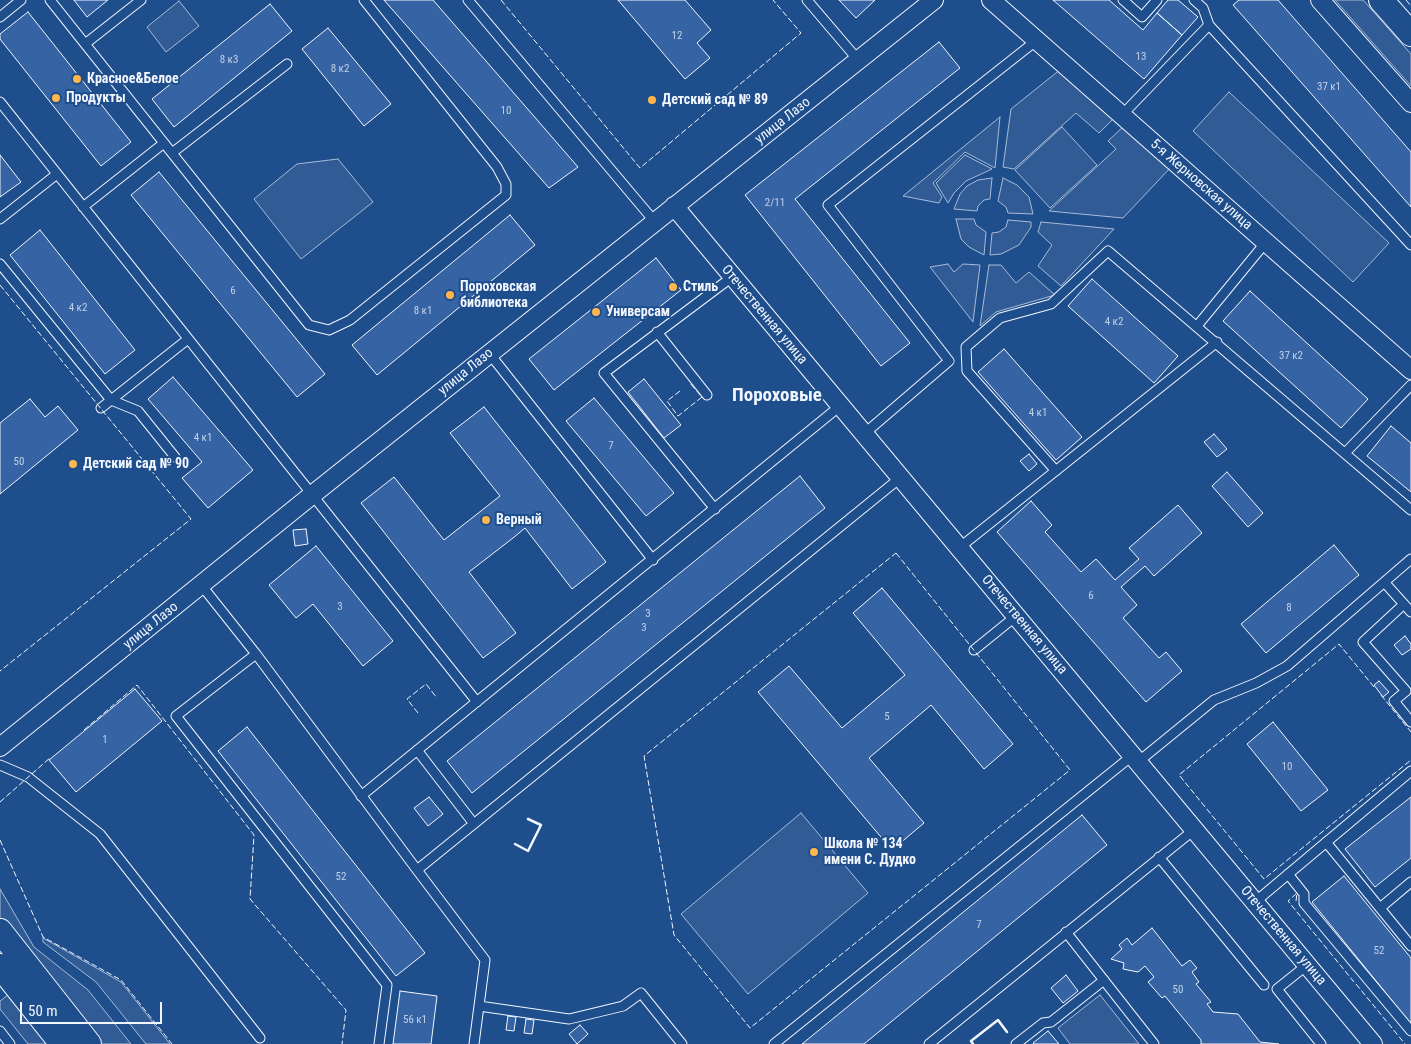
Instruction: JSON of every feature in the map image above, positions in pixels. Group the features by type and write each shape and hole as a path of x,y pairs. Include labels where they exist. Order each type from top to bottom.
{"street":[{"name":"улица Лазо","path":"0,747 202,586 312,495 934,0"},
{"name":"5-я Жерновская улица","path":"991,0 1411,372"},
{"path":"1320,0 1411,103"},
{"path":"1381,0 1411,34"},
{"name":"Отечественная улица","path":"674,206 1373,1044"},
{"path":"0,931 12,973 62,1044"},
{"path":"12,973 89,1044"}],"lane":[{"path":"0,17 21,0"},
{"path":"50,0 309,325 329,330 350,320 506,195 506,184 497,167 364,0"},
{"path":"85,44 141,0"},
{"path":"468,0 655,222"},
{"path":"807,0 859,61"},
{"path":"1123,0 1142,17 1157,0"},
{"path":"1194,0 1203,8 1209,25 1411,245"},
{"path":"1122,115 1209,25"},
{"path":"864,434 949,361 828,205 1037,40"},
{"path":"172,153 287,64"},
{"path":"0,102 477,702"},
{"path":"83,207 164,143"},
{"path":"0,219 57,174"},
{"path":"1197,326 1266,242"},
{"path":"1056,471 967,371 966,346 1000,318 1051,304 1108,251 1411,510"},
{"path":"0,264 111,400 138,411 176,457"},
{"path":"715,509 604,373 732,277"},
{"path":"657,332 707,395"},
{"path":"101,408 188,339"},
{"path":"959,548 1216,342"},
{"path":"489,354 653,560"},
{"path":"1344,453 1411,372"},
{"path":"361,796 840,406"},
{"path":"417,870 900,478"},
{"path":"774,1044 1136,758 1214,700 1288,666 1411,559"},
{"path":"1385,583 1411,612"},
{"path":"202,586 256,654 485,960 474,1044"},
{"path":"1404,604 1363,642 1406,691 1394,701 1411,722"},
{"path":"974,650 1016,616"},
{"path":"256,654 176,716 387,985 379,1044"},
{"path":"417,750 474,824"},
{"path":"0,764 28,777 100,834 260,1038"},
{"path":"1255,902 1411,771"},
{"path":"1353,807 1359,815"},
{"path":"929,1044 1194,829"},
{"path":"1326,842 1411,946"},
{"path":"1159,857 1264,985"},
{"path":"1288,874 1304,894 1304,903 1411,1031"},
{"path":"1380,908 1411,882"},
{"path":"1066,932 1154,1044"},
{"path":"1307,965 1277,989 1321,1044"},
{"path":"1016,1044 1043,1023 1051,1022 1104,980"},
{"path":"479,1006 569,1019 623,1006 641,993 682,1044"},
{"path":"0,1031 10,1044"}],"shaded area":[{"path":"1335,0 1363,0 1411,54 1411,86"},
{"path":"179,1 199,26 166,52 147,27"},
{"path":"1061,69 1116,116 1099,133 1076,113 1014,169 1003,167 1011,109"},
{"path":"1229,92 1389,243 1353,282 1193,131"},
{"path":"1000,117 995,168 965,152 933,183 942,197 939,203 903,196"},
{"path":"1125,125 1172,166 1123,218 1049,211 1116,149 1108,141"},
{"path":"1062,127 1097,165 1050,208 1015,170"},
{"path":"965,155 992,169 966,181 954,193 948,203 936,183"},
{"path":"338,159 373,202 301,259 254,199 297,164"},
{"path":"992,178 990,199 984,200 978,206 977,211 954,209 960,194 967,186 978,180"},
{"path":"1003,178 1017,185 1029,197 1033,214 1008,213 1006,207 998,201"},
{"path":"956,219 974,219 976,225 986,232 984,255 969,247 961,239"},
{"path":"1008,220 1031,222 1031,227 1019,245 1001,254 990,255 992,233 999,232 1006,227"},
{"path":"1041,222 1114,229 1061,286 1038,266 1052,245 1038,232"},
{"path":"948,264 954,272 963,264 980,265 973,322 930,267"},
{"path":"989,265 1001,265 1016,283 1029,272 1055,295 996,312 980,326"},
{"path":"801,813 868,893 748,994 681,914"},
{"path":"0,889 34,947 88,990 131,1044 99,1044 0,919"},
{"path":"43,938 121,982 170,1044 146,1044 96,982 43,942"},
{"path":"8,995 47,1044 28,1044 0,1009 0,1001"},
{"path":"1100,995 1139,1044 1070,1044 1058,1028"}],"building":[{"path":"74,0 108,0 87,17"},
{"path":"384,0 433,0 578,167 549,188"},
{"path":"618,0 685,0 711,30 697,43 710,58 685,79"},
{"path":"839,0 875,0 856,18"},
{"path":"1053,0 1109,0 1143,30 1157,13 1182,35 1144,79"},
{"path":"1168,0 1178,0 1198,17 1182,35 1157,13"},
{"path":"1239,0 1278,0 1411,152 1411,207 1233,5"},
{"path":"270,4 292,31 174,127 152,99"},
{"path":"28,12 131,142 101,166 0,39 0,34"},
{"path":"328,28 391,104 364,126 302,49"},
{"path":"939,42 960,68 795,199 910,343 881,366 745,195"},
{"path":"0,155 21,182 0,197"},
{"path":"159,172 325,374 297,397 131,195"},
{"path":"510,215 535,245 377,375 352,345"},
{"path":"40,230 135,350 105,374 10,255"},
{"path":"656,258 681,290 554,390 529,359"},
{"path":"1092,279 1178,356 1154,383 1068,306"},
{"path":"1250,291 1368,399 1341,428 1223,321"},
{"path":"1004,349 1082,437 1056,460 978,372"},
{"path":"173,377 253,470 208,508 182,478 202,462 148,399"},
{"path":"644,379 681,425 664,438 628,392"},
{"path":"594,398 674,493 646,516 566,421"},
{"path":"30,399 45,417 58,406 78,430 0,494 0,423"},
{"path":"484,407 606,562 572,589 525,528 469,572 516,633 483,658 361,503 394,477 444,540 500,496 450,433"},
{"path":"1391,426 1411,443 1411,492 1367,456"},
{"path":"1214,434 1227,449 1217,457 1204,442"},
{"path":"1029,454 1037,464 1029,471 1020,461"},
{"path":"1227,472 1263,513 1248,527 1212,486"},
{"path":"800,476 825,508 472,793 447,761"},
{"path":"1031,501 1052,525 1045,532 1081,572 1096,559 1115,580 1139,559 1129,548 1178,505 1202,533 1154,576 1145,566 1121,587 1137,605 1123,618 1159,658 1166,652 1182,671 1146,702 997,532"},
{"path":"306,529 308,544 295,546 293,530"},
{"path":"1334,545 1359,575 1266,653 1241,624"},
{"path":"316,546 393,641 363,666 313,604 296,618 269,585"},
{"path":"882,588 1013,744 984,769 931,705 869,758 924,823 892,850 758,692 789,666 842,728 905,675 853,613"},
{"path":"1405,636 1411,644 1411,649 1402,655 1394,645"},
{"path":"1379,681 1389,692 1383,697 1374,685"},
{"path":"135,689 162,721 76,792 49,760"},
{"path":"1273,722 1328,790 1301,811 1247,744"},
{"path":"247,727 425,953 396,976 218,751"},
{"path":"429,797 443,814 428,826 414,808"},
{"path":"1411,797 1411,858 1375,887 1345,849"},
{"path":"1082,815 1107,845 864,1044 802,1044"},
{"path":"1344,876 1411,958 1411,1024 1312,902"},
{"path":"1152,928 1182,966 1190,960 1197,968 1192,972 1199,982 1196,984 1211,1002 1207,1004 1213,1012 1238,1014 1260,1042 1279,1044 1201,1044 1201,1040 1165,996 1162,998 1148,982 1154,977 1145,966 1138,972 1123,969 1124,963 1111,959 1122,949 1119,945 1127,938 1132,945"},
{"path":"1066,975 1078,991 1063,1003 1051,988"},
{"path":"400,991 437,996 431,1044 393,1044"},
{"path":"508,1016 516,1017 514,1031 506,1030"},
{"path":"526,1019 534,1020 532,1034 524,1033"},
{"path":"580,1025 588,1034 577,1044 569,1034"},
{"path":"1048,1031 1059,1044 1033,1043"}],"fence":[{"path":"501,0 640,168 801,33 773,0"},
{"path":"1406,0 1411,6"},
{"path":"0,285 191,519 0,671"},
{"path":"680,391 667,401 678,416 702,397 690,383"},
{"path":"896,553 1070,770 750,1028 674,935 644,756 896,553"},
{"path":"1374,687 1339,644 1179,775 1264,879 1411,760"},
{"path":"418,713 407,699 426,684 437,698"},
{"path":"84,730 137,685 254,835 250,899 346,1010 342,1044"},
{"path":"1381,695 1411,732"},
{"path":"0,802 51,757"},
{"path":"0,840 43,937 121,980 172,1044"},
{"path":"1296,901 1297,893 1288,901 1354,982"},
{"path":"1356,984 1405,1044"}],"wall":[{"path":"515,844 528,851 541,825 528,819"},
{"path":"973,1044 971,1041 998,1020 1007,1032"}],"place":[{"name":"Красное&Белое","path":"77,79"},
{"name":"Продукты","path":"56,98"},
{"name":"Детский сад № 89","path":"652,100"},
{"name":"Стиль","path":"673,287"},
{"name":"Пороховская библиотека","path":"450,295"},
{"name":"Универсам","path":"596,312"},
{"name":"Детский сад № 90","path":"73,464"},
{"name":"Верный","path":"486,520"},
{"name":"Школа № 134 имени С. Дудко","path":"814,852"}],"district":[{"name":"Пороховые","path":"777,396"}]}
